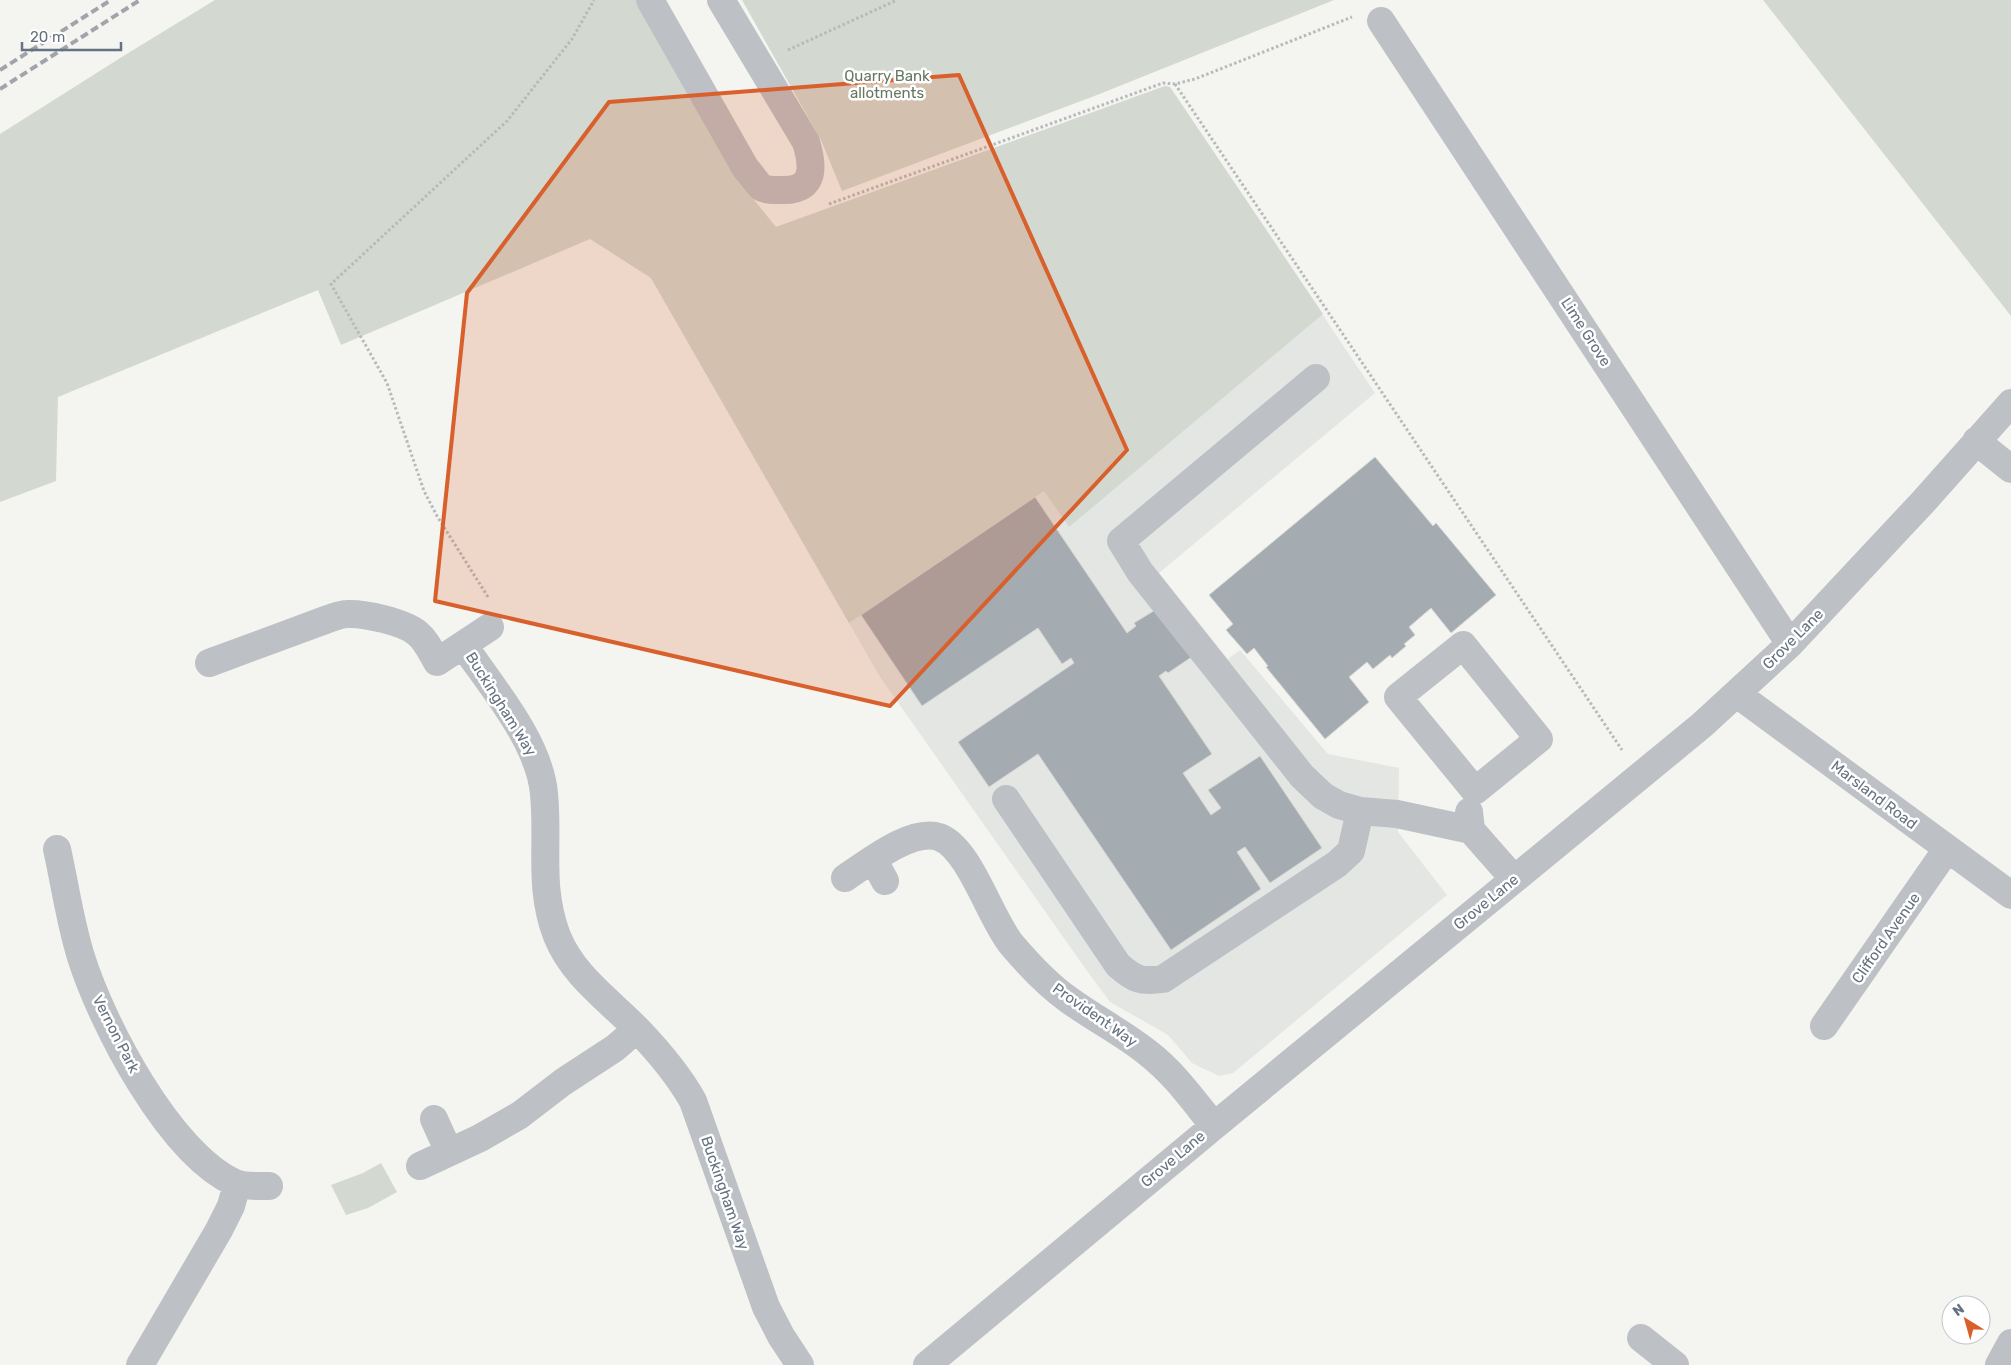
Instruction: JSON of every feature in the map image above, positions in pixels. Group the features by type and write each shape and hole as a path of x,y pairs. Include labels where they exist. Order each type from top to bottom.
{"street":[{"path":"650,0 746,169 762,187 775,190 796,189 805,184 810,174 811,157 800,128 721,0"},
{"name":"Lime Grove","path":"1369,18 1790,644"},
{"path":"1316,378 1121,540 1140,572 1302,776 1323,796 1339,805 1360,811 1397,814 1471,830"},
{"name":"Grove Lane","path":"927,1365 1214,1126 1635,782 1738,694 1790,644 1916,509 2011,403"},
{"path":"1976,441 2011,469"},
{"name":"Buckingham Way","path":"208,663 346,614 360,615 405,625 426,642 437,662 464,646 490,627"},
{"path":"1475,791 1398,697 1462,645 1539,739 1467,798 1471,830 1514,879"},
{"name":"Buckingham Way","path":"464,646 516,722 539,766 544,793 544,887 557,935 576,970 637,1029 675,1071 693,1101 766,1307 781,1336 800,1365"},
{"name":"Marsland Road","path":"1738,694 2011,895"},
{"path":"1006,799 1118,965 1132,977 1146,982 1163,979 1337,864 1351,851 1360,811"},
{"name":"Provident Way","path":"845,878 879,870 916,836 928,835 948,841 965,862 996,921 1013,946 1047,981 1070,1001 1131,1040 1168,1070 1214,1126"},
{"name":"Vernon Park","path":"57,849 81,956 104,1013 126,1058 148,1095 191,1150 211,1170 237,1184 269,1186"},
{"name":"Clifford Avenue","path":"1824,1026 1947,849"},
{"path":"420,1166 487,1134 520,1115 563,1082 615,1048 637,1029"},
{"path":"434,1119 449,1152"},
{"path":"140,1365 219,1230 231,1206 237,1184"},
{"path":"1642,1338 1675,1365"},
{"path":"1998,1365 2011,1343"}],"path":[{"path":"490,627 491,602 437,516 424,491 387,382 331,284 508,120 572,39 594,0"},
{"path":"761,64 885,2 897,0"},
{"path":"796,189 807,205 814,208 824,206 1163,83 1175,84 1195,79 1369,18"},
{"path":"1175,84 1624,752 1635,782"}],"highlighted area":[{"path":"959,75 1127,450 890,706 435,601 467,293 609,102"}],"shaded area":[{"path":"1165,86 1170,87 1375,393 1159,573 1228,659 1240,650 1328,754 1399,768 1398,832 1447,895 1233,1073 1219,1076 1192,1063 1168,1035 1110,1002 1085,968 880,677 651,278 776,227"}],"green space":[{"path":"215,0 637,0 679,77 755,201 776,227 1165,86 1170,87 1323,314 1069,527 1044,491 849,623 651,278 590,239 341,345 318,290 58,397 56,481 0,502 0,134"},
{"name":"Quarry Bank allotments","path":"742,0 1334,0 1097,95 842,191 821,140"},
{"path":"1763,0 2011,0 2011,316"},
{"path":"381,1163 397,1192 368,1208 346,1215 331,1185 363,1173"}],"building":[{"path":"1375,457 1433,526 1436,523 1496,595 1451,633 1431,608 1409,627 1415,635 1392,658 1390,655 1373,669 1367,662 1349,677 1369,702 1325,739 1266,667 1268,666 1254,648 1247,654 1226,630 1233,624 1209,595"},
{"path":"1035,497 1127,633 1136,626 1134,623 1160,607 1193,656 1168,673 1166,671 1159,676 1212,754 1183,773 1211,815 1221,808 1208,790 1260,756 1322,848 1270,883 1245,847 1237,852 1261,889 1171,950 1038,754 989,787 958,742 1074,663 1071,658 1062,664 1038,628 922,706 861,615"}],"railway":[{"path":"0,70 111,0"},
{"path":"0,89 140,0"}]}
